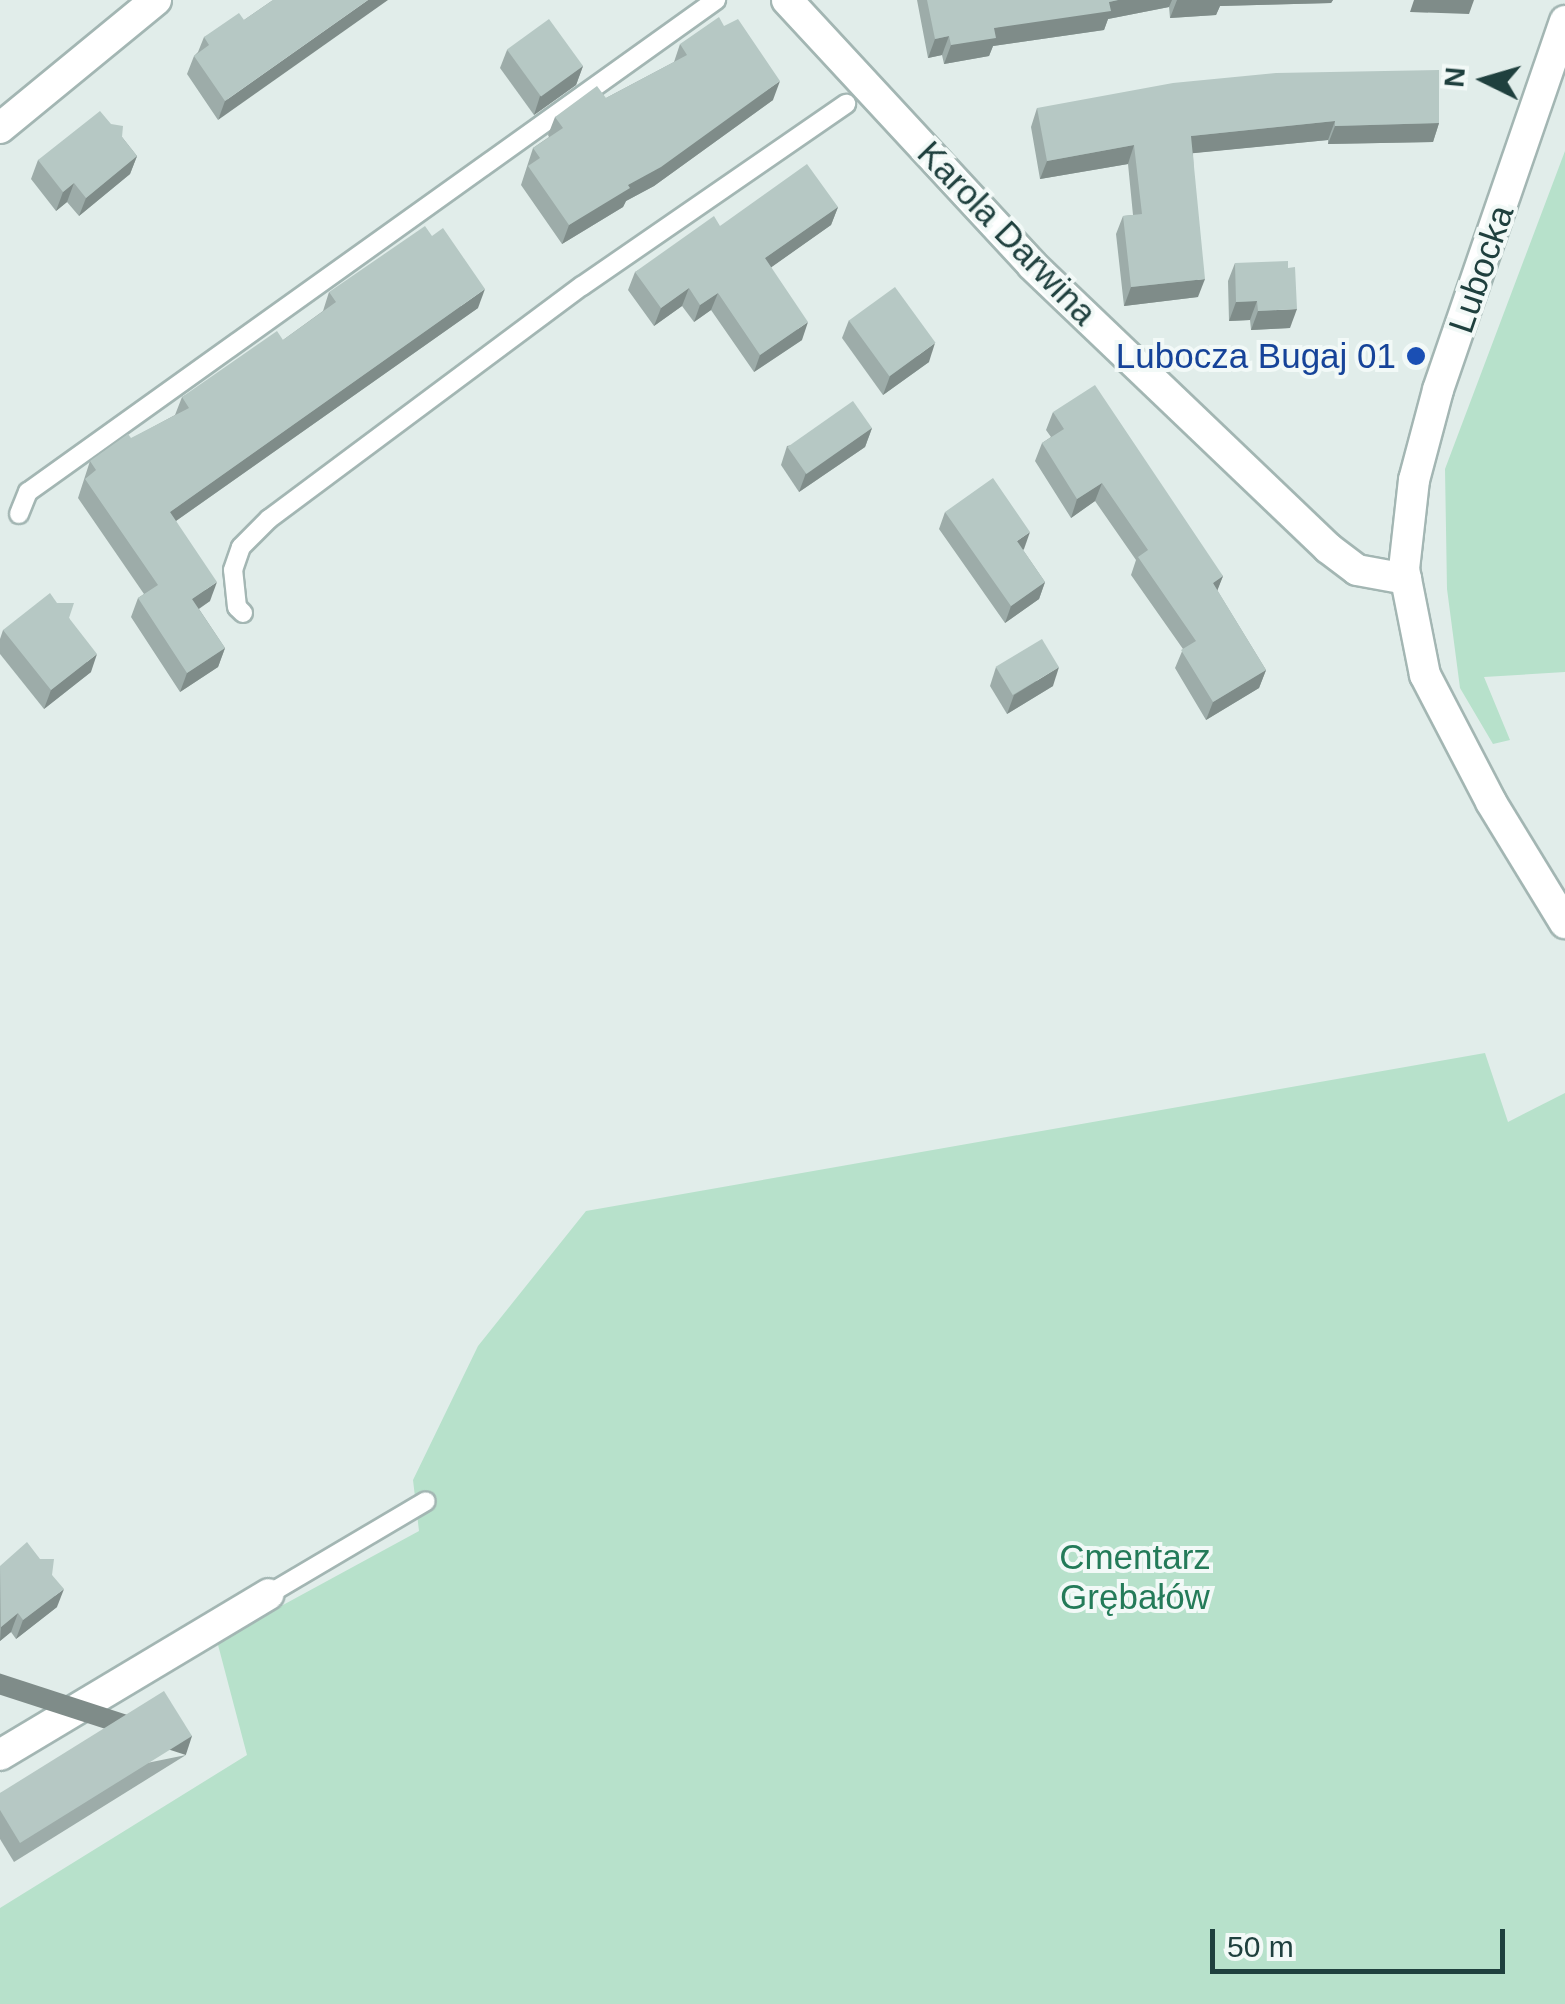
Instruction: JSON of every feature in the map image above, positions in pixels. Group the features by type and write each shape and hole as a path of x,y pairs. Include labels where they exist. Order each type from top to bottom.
{"street":[{"path":"0,128 156,0"},
{"name":"Karola Darwina","path":"787,0 1032,265 1328,548 1357,570 1406,579"},
{"name":"Lubocka","path":"1406,579 1408,510 1438,390 1565,21"},
{"path":"1406,579 1426,675 1491,802 1565,924"},
{"path":"0,1755 269,1594"}],"lane":[{"path":"18,514 28,492 716,0"},
{"path":"243,612 238,607 233,570 242,547 270,519 582,286 846,104"},
{"path":"269,1594 426,1501"}],"green space":[{"path":"1565,151 1565,672 1484,677 1510,740 1493,744 1460,688 1447,589 1445,469"},
{"name":"Cmentarz Grębałów","path":"1485,1053 1508,1122 1565,1093 1565,2004 0,2004 0,1908 247,1755 217,1641 419,1531 413,1480 478,1346 586,1211"}],"building":[{"path":"273,0 368,0 225,101 194,56 209,45 204,37 239,13 244,20"},
{"path":"927,0 1118,0 1109,2 1111,11 994,28 996,38 951,45 949,36 935,39"},
{"path":"719,17 724,26 738,19 780,81 661,167 569,225 528,166 540,158 533,148 563,128 555,117 597,86 606,98 687,55 680,44"},
{"path":"549,19 583,66 541,96 507,50"},
{"path":"1439,70 1439,123 1335,126 1335,121 1191,136 1205,279 1131,287 1123,216 1142,214 1134,145 1047,161 1037,108 1173,83 1276,73"},
{"path":"100,111 111,124 123,126 122,137 137,156 86,198 74,183 63,192 38,160"},
{"path":"807,164 838,207 765,258 808,322 760,355 718,293 700,305 689,288 661,308 635,272 714,216 720,226"},
{"path":"425,226 432,236 443,228 485,289 170,512 217,582 192,599 225,648 187,673 138,598 158,585 85,479 96,470 90,461 128,434 131,438 189,408 182,397 277,331 283,340 336,302 329,292"},
{"path":"1288,261 1288,268 1295,267 1297,309 1258,311 1257,301 1236,302 1235,263"},
{"path":"895,287 936,343 889,376 849,321"},
{"path":"1095,385 1223,576 1213,583 1266,670 1213,702 1181,650 1196,641 1138,557 1148,550 1102,483 1077,499 1042,443 1064,429 1053,412"},
{"path":"853,401 872,428 806,474 787,447"},
{"path":"993,478 1030,532 1017,541 1045,582 1011,606 945,512"},
{"path":"50,593 57,603 74,603 69,618 97,654 51,690 3,630"},
{"path":"1042,639 1059,667 1013,695 996,667"},
{"path":"27,1542 40,1559 54,1559 52,1575 64,1589 23,1620 18,1613 1,1627 0,1566"},
{"path":"164,1691 192,1736 20,1843 0,1810 0,1793"}],"place":[{"name":"Lubocza Bugaj 01","path":"1416,356"}]}
